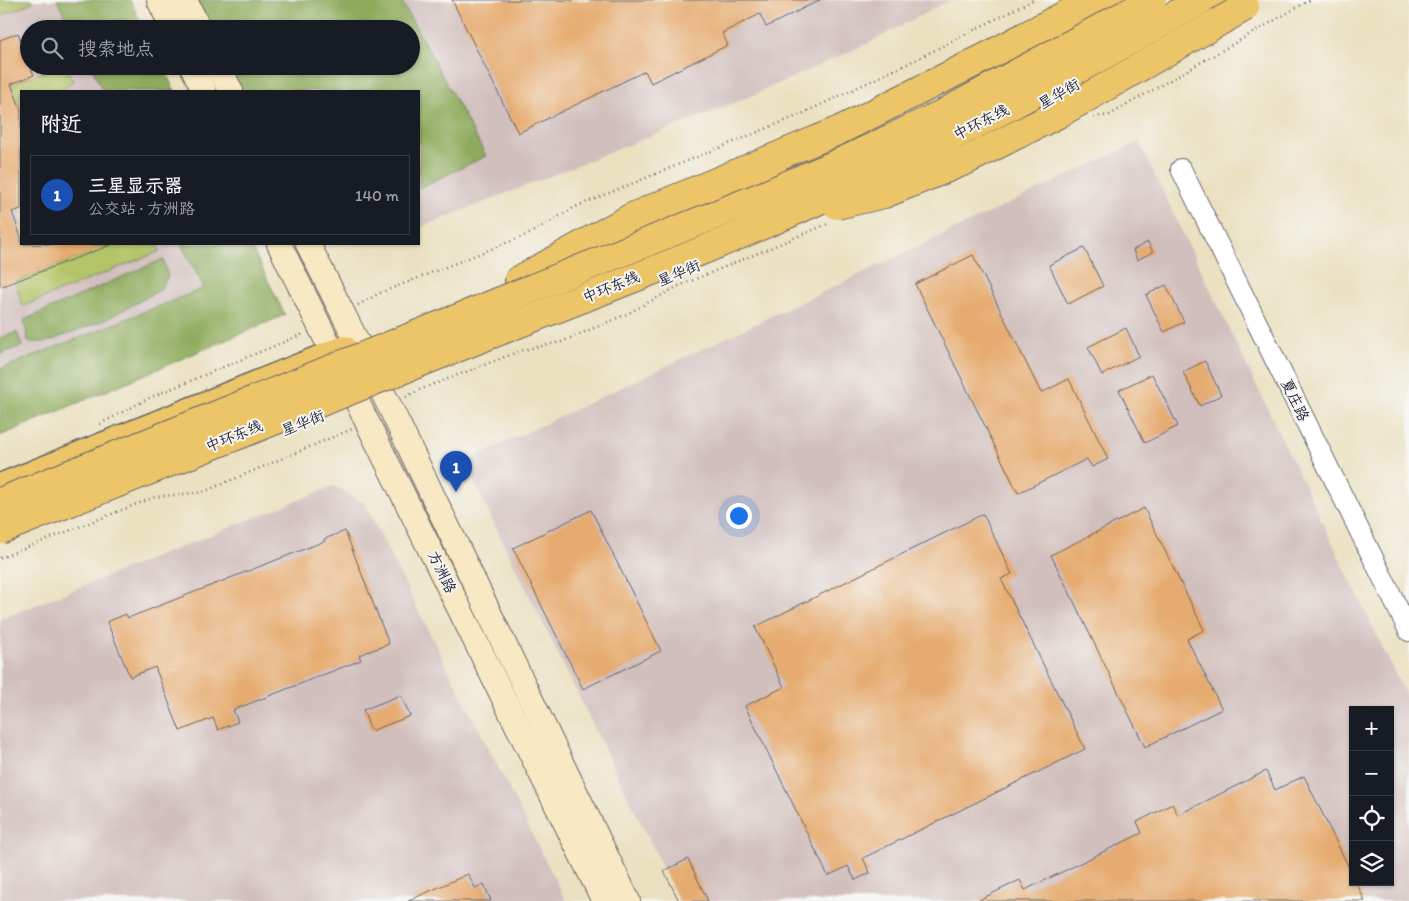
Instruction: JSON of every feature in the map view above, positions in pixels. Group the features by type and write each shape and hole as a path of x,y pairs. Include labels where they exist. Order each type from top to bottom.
{"highway":[{"path":"519,280 632,217 840,130 921,90 1092,0"},
{"name":"中环东线","path":"2,526 618,256 771,193 942,114 1152,0"},
{"name":"中环东线","path":"2,526 649,272 773,221 953,137 1201,0"},
{"path":"773,221 884,194 967,160 1058,114 1242,2"}],"main road":[{"path":"159,0 169,20"},
{"path":"185,0 195,20"},
{"path":"0,486 519,280 756,180 936,97 1116,0"},
{"name":"星华街","path":"2,526 362,411 960,150 1242,2"},
{"path":"196,75 204,90"},
{"path":"223,75 230,90"},
{"name":"方洲路","path":"280,245 604,901"},
{"name":"方洲路","path":"309,245 386,399 628,901"}],"street":[{"name":"夏庄路","path":"1181,169 1409,631"}],"path":[{"path":"343,313 380,293 529,234 575,207 797,116 907,64 1033,0"},
{"path":"1090,118 1109,115 1310,0"},
{"path":"386,399 419,390 523,350 569,338 627,314 679,286 832,222"},
{"path":"94,427 149,398 320,325"},
{"path":"0,558 155,497 203,492 345,434 362,411"}],"shaded area":[{"path":"0,0 123,0 132,20 20,20 20,75 158,75 166,90 20,90 20,245 240,245 263,293 0,393"},
{"path":"224,0 950,0 871,42 749,97 420,228 420,90 414,75 420,75 420,20 353,20"},
{"path":"1139,142 1409,702 1409,901 679,901 464,462"},
{"path":"334,486 364,503 566,901 0,901 0,619"}],"green space":[{"path":"0,0 32,0 33,2 0,16"},
{"path":"57,0 130,0 140,20 67,20"},
{"path":"193,0 401,0 412,20 203,20"},
{"path":"420,35 486,156 420,188 420,90 240,90 233,75 420,75"},
{"path":"36,75 70,75 73,81 61,90 20,90 20,107 11,84"},
{"path":"95,75 167,75 174,90 103,90"},
{"path":"92,245 157,245 160,251 23,306 15,282 94,251"},
{"path":"182,245 250,245 285,315 0,436 0,369 204,288"},
{"path":"163,259 168,276 160,290 105,320 47,342 28,342 24,320"},
{"path":"17,332 22,346 0,354 0,338"}],"building":[{"path":"452,0 820,0 766,27 760,14 722,33 728,45 651,83 645,71 518,133"},
{"path":"18,33 20,38 20,75 34,75 11,84 20,107 20,209 12,212 20,234 20,245 111,245 0,287 0,40"},
{"path":"1148,242 1153,252 1137,260 1133,250"},
{"path":"1084,248 1103,286 1068,304 1049,265"},
{"path":"973,255 1041,393 1069,379 1108,459 1092,467 1087,459 1018,493 915,284"},
{"path":"1166,285 1184,322 1164,332 1146,295"},
{"path":"1126,328 1139,356 1102,375 1088,347"},
{"path":"1205,361 1221,395 1200,406 1183,372"},
{"path":"1152,374 1178,426 1145,443 1119,390"},
{"path":"1144,508 1204,630 1187,639 1222,709 1145,747 1051,555"},
{"path":"591,510 661,651 583,689 513,548"},
{"path":"983,514 1012,574 1001,579 1085,749 863,858 870,873 855,880 848,866 828,876 745,706 784,687 755,627"},
{"path":"345,531 389,644 359,655 361,660 233,710 238,722 218,730 213,718 180,731 155,667 130,677 107,622 126,614 128,618 325,541 324,539"},
{"path":"401,695 410,716 371,731 363,710"},
{"path":"1266,771 1275,790 1304,776 1349,868 1349,886 1358,886 1365,901 977,901 1020,880 1025,890 1142,833 1137,822 1172,804 1178,815"},
{"path":"688,859 708,901 679,901 664,871"},
{"path":"468,874 475,888 484,884 491,901 408,901"}],"place":[{"name":"三星显示器","path":"456,492"}]}
